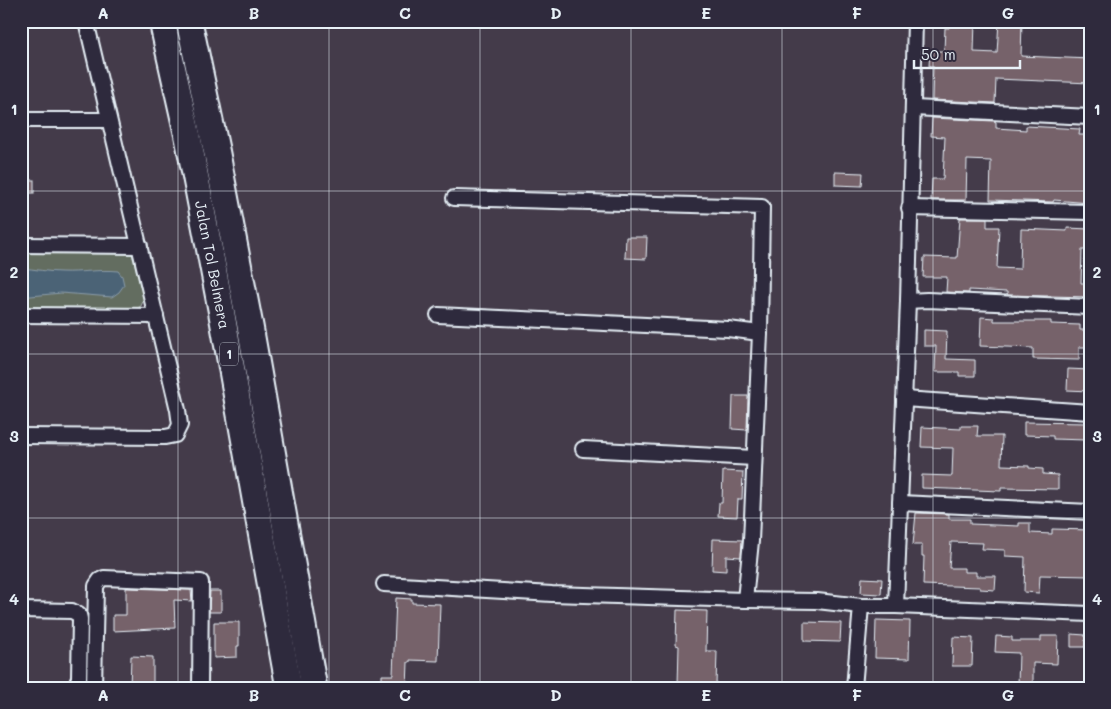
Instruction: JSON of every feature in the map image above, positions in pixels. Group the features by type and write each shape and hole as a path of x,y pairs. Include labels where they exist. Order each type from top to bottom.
{"highway":[{"name":"Jalan Tol Belmera","path":"162,21 188,137 221,309 289,688"},
{"name":"Jalan Tol Belmera","path":"188,21 217,154 250,326 314,688"}],"street":[{"path":"21,436 165,437 175,434 180,425 140,246 86,21"},
{"path":"896,606 908,301 915,21"},
{"path":"914,108 1090,117"},
{"path":"21,120 109,120"},
{"path":"454,198 762,207 760,333 751,541 745,600"},
{"path":"909,208 1090,212"},
{"path":"21,245 140,246"},
{"path":"908,301 927,300 1090,307"},
{"path":"21,315 156,316"},
{"path":"438,315 728,329 760,333"},
{"path":"904,399 1090,412"},
{"path":"583,449 754,458"},
{"path":"900,503 1090,512"},
{"path":"94,688 96,586 100,580 107,578 201,582 200,688"},
{"path":"384,584 552,594 817,601 861,606 1090,614"},
{"path":"854,688 861,606"},
{"path":"21,610 72,611 79,615 80,678 75,688"}],"green space":[{"path":"21,252 132,254 144,299 141,306 135,309 21,308"}],"water":[{"path":"21,268 56,272 118,271 122,276 124,285 112,297 61,293 21,297"}],"building":[{"path":"949,21 975,21 974,52 997,53 999,21 1022,21 1021,56 1090,59 1090,83 996,79 995,103 932,100 933,66 929,66 930,51 944,51 945,28 949,28"},
{"path":"932,118 994,121 996,122 996,128 1026,130 1026,126 1080,129 1079,135 1090,135 1090,203 1054,200 1053,202 990,200 991,161 967,160 966,200 931,200 932,179 943,179 945,137 931,136"},
{"path":"835,172 863,173 862,186 835,185"},
{"path":"21,180 34,180 34,193 21,193"},
{"path":"960,218 987,218 987,227 999,227 997,268 1020,269 1021,229 1067,231 1067,228 1090,229 1090,250 1082,250 1081,283 1090,283 1090,297 1007,295 1007,292 969,290 969,293 946,292 947,277 923,277 924,257 957,258"},
{"path":"626,237 647,237 646,259 625,258"},
{"path":"981,317 994,318 994,321 1051,321 1051,324 1080,325 1080,330 1090,330 1090,347 1079,347 1079,360 1033,359 1033,348 980,346"},
{"path":"924,330 947,331 946,359 975,360 975,376 959,376 959,372 935,372 936,346 924,346"},
{"path":"1068,369 1090,370 1089,391 1067,390"},
{"path":"733,396 748,396 747,430 732,429"},
{"path":"1024,422 1086,423 1086,440 1053,439 1053,436 1024,435"},
{"path":"961,426 978,426 977,436 1002,436 1001,465 1029,466 1029,468 1043,469 1043,474 1058,475 1058,489 1001,488 1001,491 922,488 922,475 952,476 953,448 921,447 922,427 961,429"},
{"path":"723,471 743,472 742,499 738,499 737,517 718,516 719,503 722,503"},
{"path":"916,513 949,514 949,519 970,519 970,524 1019,526 1019,523 1030,523 1030,533 1052,534 1052,529 1090,530 1090,576 1040,575 1039,593 1024,592 1025,557 1005,556 1005,550 982,549 983,543 951,542 949,568 964,568 964,572 976,572 976,576 996,576 995,590 980,589 980,587 923,585 924,556 922,556 922,545 913,545"},
{"path":"713,539 742,540 741,557 726,556 726,571 712,570"},
{"path":"862,578 882,579 881,594 861,593"},
{"path":"126,588 191,590 192,601 174,600 175,628 113,631 113,615 126,615"},
{"path":"210,591 221,591 221,612 209,612"},
{"path":"396,598 412,599 412,603 440,604 438,661 410,660 408,662 407,688 382,688 382,675 393,675"},
{"path":"677,610 707,611 706,651 717,651 716,686 678,685 679,646 676,645"},
{"path":"876,620 910,621 909,659 875,658"},
{"path":"214,622 239,622 237,657 214,658"},
{"path":"804,622 841,623 840,642 804,641"},
{"path":"1071,634 1085,635 1085,647 1071,647"},
{"path":"996,636 1012,637 1012,641 1041,641 1041,636 1058,636 1057,664 1033,663 1033,686 1018,685 1019,653 995,652"},
{"path":"953,637 973,638 972,666 952,666"},
{"path":"131,656 153,657 153,688 130,688"}]}
